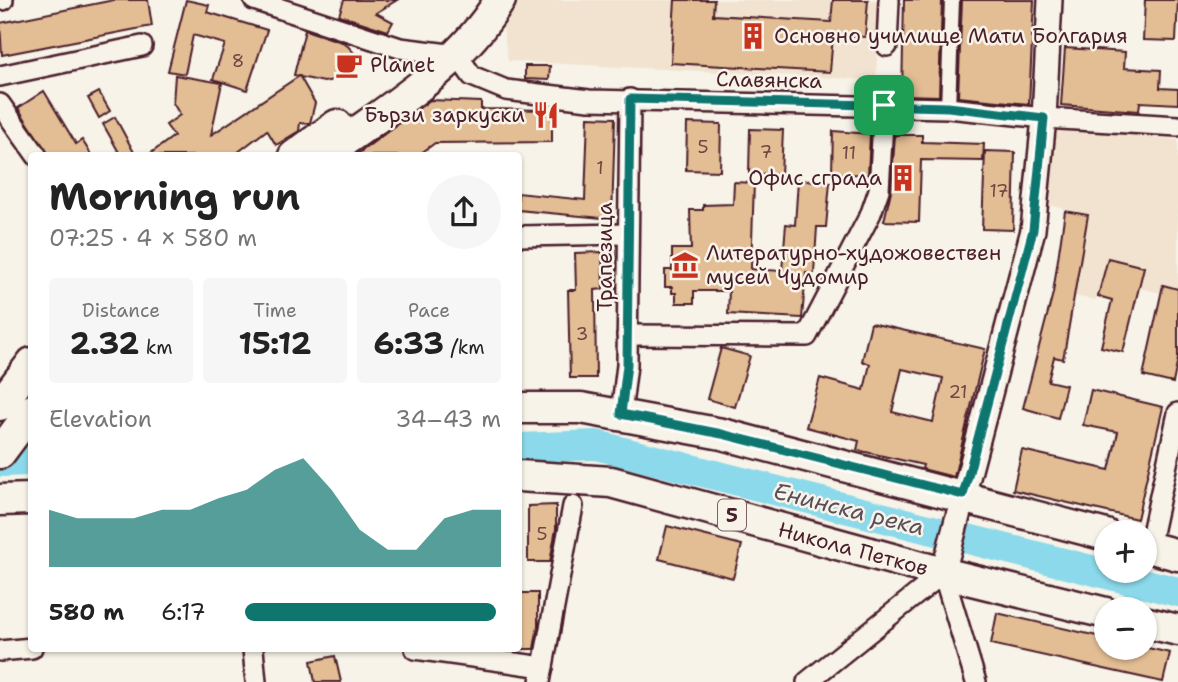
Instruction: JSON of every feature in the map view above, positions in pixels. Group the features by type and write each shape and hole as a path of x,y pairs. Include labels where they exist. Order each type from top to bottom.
{"main road":[{"path":"328,152 457,54 488,20 499,0"},
{"path":"300,152 395,83 457,54"},
{"path":"13,427 28,376"},
{"path":"522,408 581,408 722,434 961,502 1094,532"},
{"name":"Никола Петков","path":"522,476 611,482 945,566 1094,609"},
{"path":"0,500 28,499"},
{"path":"1157,549 1178,555"},
{"path":"1157,625 1178,630"}],"street":[{"path":"254,0 293,6 400,48 457,54"},
{"path":"887,46 889,0"},
{"path":"948,107 952,0"},
{"path":"976,682 945,566 1033,230 1044,118 1050,0"},
{"path":"0,76 142,46"},
{"name":"Славянска","path":"457,54 472,76 506,90 589,100 948,107 1044,118 1178,126"},
{"name":"Трапезица","path":"621,414 627,335 630,99"},
{"path":"0,104 34,152"},
{"path":"627,335 807,336 865,224 879,190 884,105"},
{"path":"522,236 627,234"},
{"path":"1155,520 1173,460 1178,413"},
{"path":"430,652 542,675 573,506"},
{"path":"807,682 945,566"},
{"path":"0,651 28,648"},
{"path":"253,652 256,682"}],"shaded area":[{"path":"515,0 880,0 876,80 508,61 503,28"},
{"path":"1052,124 1178,140 1178,288 1164,286 1162,293 1138,288 1143,267 1107,258 1096,300 1074,296 1089,215 1050,205"}],"building":[{"path":"114,0 148,0 152,26 2,55 0,23"},
{"path":"186,0 209,5 207,12 267,30 247,90 213,79 225,44 193,35 185,74 168,71"},
{"path":"344,0 397,0 376,13 393,22 388,31 339,15"},
{"name":"Основно училище Мати Болгария","path":"675,0 714,0 713,15 831,22 833,0 868,0 865,37 833,35 830,72 671,63"},
{"path":"904,0 942,0 939,96 902,95"},
{"path":"962,0 1034,0 1029,104 958,97"},
{"path":"1145,0 1178,0 1176,41 1143,40"},
{"path":"305,30 345,43 357,56 351,76 324,82 300,77 315,103 310,123 300,123 299,131 276,145 267,130 238,152 152,152 174,136 166,125 180,115 173,103 175,75 222,83 211,135 299,76 294,75"},
{"path":"1065,48 1125,52 1124,68 1161,70 1160,88 1178,89 1178,104 1140,102 1139,111 1061,105"},
{"path":"525,66 550,66 549,80 525,79"},
{"path":"44,91 76,144 82,140 90,152 46,152 18,108"},
{"path":"99,92 110,111 99,118 88,98"},
{"path":"430,100 481,102 481,109 552,110 552,142 435,143 423,152 360,152"},
{"path":"115,117 134,152 119,152 103,124"},
{"path":"588,117 615,118 612,219 522,210 522,193 585,200"},
{"path":"687,123 721,124 720,171 686,170"},
{"path":"750,129 783,130 781,175 749,173"},
{"path":"833,131 870,134 868,175 832,173"},
{"name":"Офис сграда","path":"895,135 922,135 922,142 984,144 983,161 921,160 919,222 884,221 891,191"},
{"path":"985,151 1015,152 1013,230 982,229"},
{"path":"798,180 830,182 826,227 817,227 814,273 806,273 802,318 728,314 729,291 694,291 694,303 676,303 676,293 672,293 672,287 665,287 665,270 672,270 672,249 691,249 690,210 703,210 703,205 733,204 734,182 754,183 751,269 782,271 786,224 795,225"},
{"path":"1065,211 1088,215 1063,359 1054,357 1048,381 1066,385 1058,418 1023,408 1053,293"},
{"path":"602,252 603,289 595,290 596,378 570,378 568,290 576,290 575,253"},
{"path":"1108,258 1144,267 1123,352 1101,347 1112,300 1098,296"},
{"path":"1163,285 1178,289 1178,359 1173,383 1143,376"},
{"path":"871,323 985,349 954,477 922,469 923,465 857,450 859,441 806,427 820,378 864,390 870,364 862,361","holes":["902,369 943,378 933,422 892,412"]},
{"path":"721,348 750,356 735,407 707,399"},
{"path":"1091,390 1163,407 1137,519 1013,490 1022,450 1109,470 1118,432 1083,425"},
{"path":"556,505 556,529 550,562 528,562 528,506"},
{"path":"667,526 742,545 733,578 659,559"},
{"path":"522,593 538,593 538,626 534,649 522,649"},
{"path":"997,613 1094,635 1094,660 1157,660 1157,650 1170,653 1163,682 991,644"},
{"path":"335,656 341,682 315,682 311,661"}],"waterway":[{"name":"Енинска река","path":"522,448 596,445 1178,592"},
{"name":"Енинска река","path":"0,462 28,461"}],"place":[{"name":"Основно училище Мати Болгария","path":"753,36"},
{"name":"Planet","path":"349,65"},
{"name":"Бързи заркуски","path":"546,115"},
{"name":"Офис сграда","path":"903,178"},
{"name":"Литературно-художовествен мусей Чудомир","path":"685,265"}],"route":[{"path":"630,99 884,105 948,107 1044,118 1033,230 963,495 722,434 621,414 627,365 630,99"}]}
